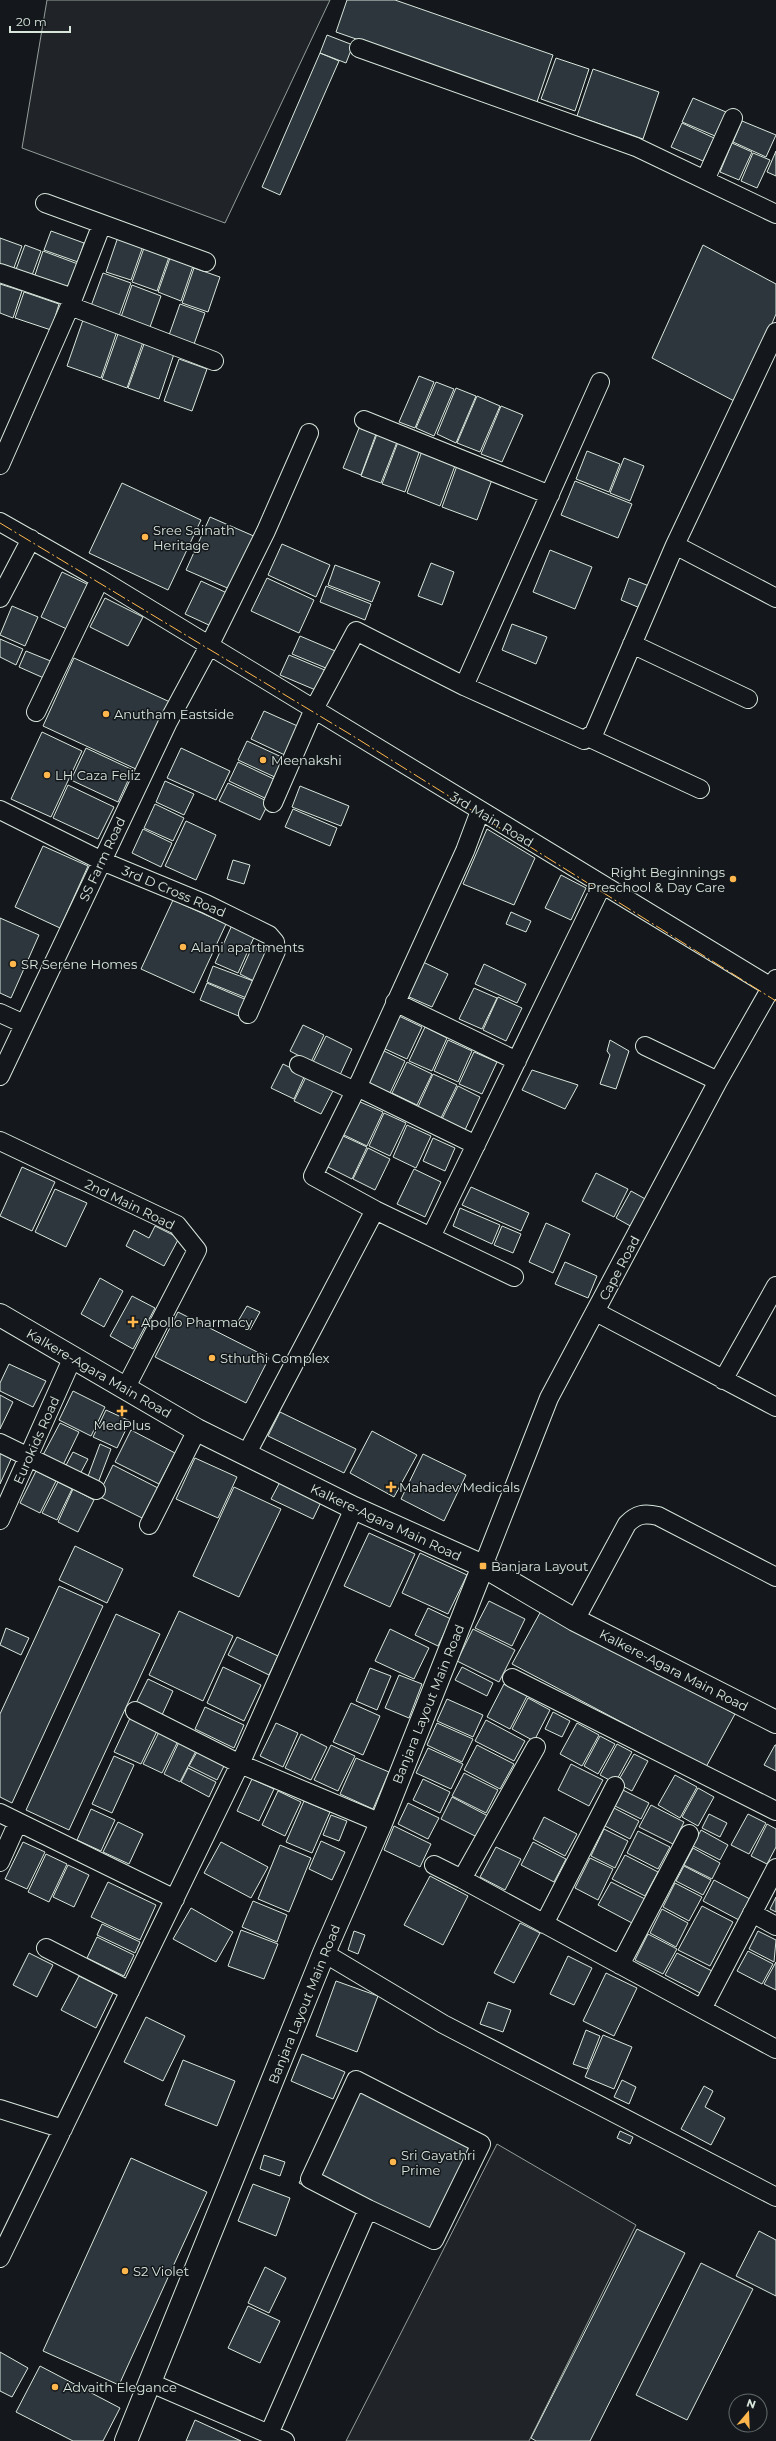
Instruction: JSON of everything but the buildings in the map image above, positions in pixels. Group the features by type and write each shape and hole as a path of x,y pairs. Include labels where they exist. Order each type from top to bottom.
{"street":[{"path":"359,48 636,147 776,214"},
{"path":"705,180 733,118"},
{"path":"45,203 206,262"},
{"path":"0,465 71,302 102,224"},
{"path":"0,273 214,361"},
{"path":"273,803 314,709 356,631 464,686 584,740 590,738 594,733 675,545 776,332"},
{"path":"464,686 600,382"},
{"path":"364,420 550,495"},
{"name":"SS Farm Road","path":"0,1076 168,722 209,646 266,531 309,433"},
{"name":"3rd Main Road","path":"0,522 100,578 602,885 774,985"},
{"path":"0,598 31,539"},
{"path":"675,545 776,598"},
{"path":"36,712 100,578"},
{"path":"632,644 748,699"},
{"path":"590,738 700,789"},
{"name":"3rd D Cross Road","path":"0,810 102,861 206,904 270,935 275,942 276,951 248,1014"},
{"path":"480,811 464,851 356,1089 313,1176 375,1210 514,1277"},
{"path":"431,1237 602,885"},
{"name":"Cape Road","path":"483,1566 549,1398 718,1081 774,985"},
{"path":"395,1002 516,1061"},
{"path":"0,1013 24,1024"},
{"path":"645,1046 718,1081"},
{"path":"299,1065 356,1089 476,1145"},
{"name":"2nd Main Road","path":"0,1141 177,1225 197,1250 126,1389"},
{"path":"246,1455 375,1210"},
{"path":"723,1380 776,1286"},
{"path":"596,1312 776,1407"},
{"name":"Kalkere-Agara Main Road","path":"0,1315 197,1430 354,1508 483,1566 575,1620 776,1722"},
{"name":"Eurokids Road","path":"0,1520 72,1358"},
{"path":"149,1525 197,1430"},
{"path":"0,1443 96,1490"},
{"path":"0,2258 240,1764 354,1508"},
{"path":"575,1620 627,1524 634,1516 641,1514 658,1516 776,1577"},
{"name":"Banjara Layout Main Road","path":"126,2441 151,2383 324,1953 381,1823 483,1566"},
{"path":"512,1678 776,1811"},
{"path":"135,1711 240,1764 381,1823"},
{"path":"462,1879 536,1747"},
{"path":"544,1924 615,1786"},
{"path":"0,1813 175,1899"},
{"path":"0,1862 18,1822"},
{"path":"620,1965 689,1834"},
{"path":"434,1865 776,2049"},
{"path":"702,2009 776,1868"},
{"path":"752,1913 776,1926"},
{"path":"46,1948 130,1991"},
{"path":"324,1953 443,2024 776,2198"},
{"path":"356,2080 481,2144 434,2240 368,2209 310,2179 356,2080"},
{"path":"0,2109 64,2129"},
{"path":"269,2434 368,2209"},
{"path":"151,2383 285,2441"}],"shaded area":[{"path":"47,0 330,0 225,223 22,148"},
{"path":"497,2144 636,2225 529,2441 346,2441"}],"power":[{"path":"0,523 353,736 776,1001"}],"place":[{"name":"Sree Sainath Heritage","path":"145,537"},
{"name":"Anutham Eastside","path":"106,714"},
{"name":"Meenakshi","path":"263,760"},
{"name":"LH Caza Feliz","path":"47,775"},
{"name":"Right Beginnings Preschool & Day Care","path":"733,879"},
{"name":"Alani apartments","path":"183,947"},
{"name":"SR Serene Homes","path":"13,964"},
{"name":"Apollo Pharmacy","path":"133,1322"},
{"name":"Sthuthi Complex","path":"212,1358"},
{"name":"MedPlus","path":"122,1411"},
{"name":"Mahadev Medicals","path":"391,1487"},
{"name":"Banjara Layout","path":"483,1566"},
{"name":"Sri Gayathri Prime","path":"393,2162"},
{"name":"S2 Violet","path":"125,2271"},
{"name":"Advaith Elegance","path":"55,2387"}]}
